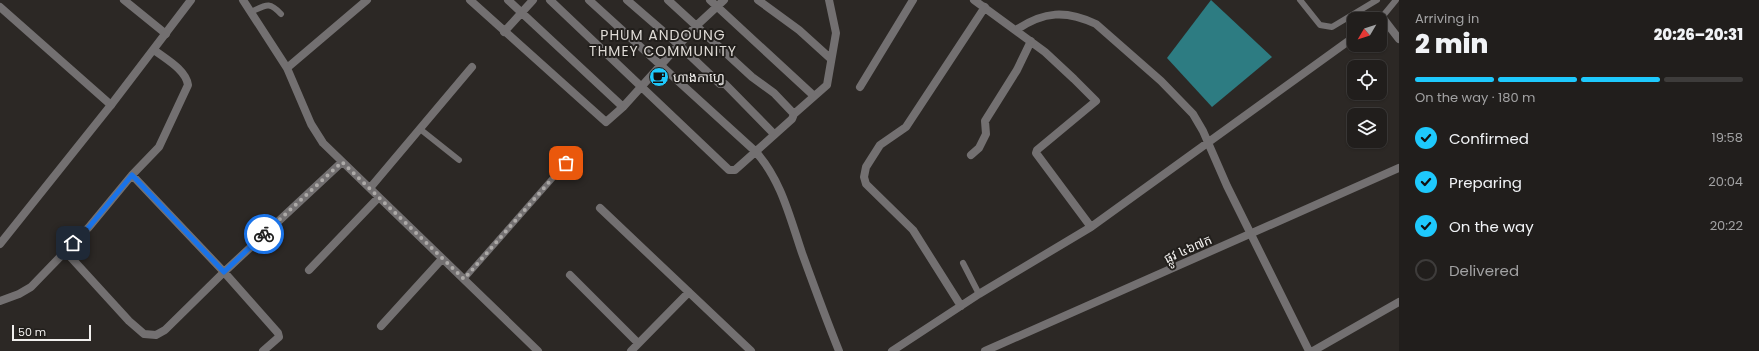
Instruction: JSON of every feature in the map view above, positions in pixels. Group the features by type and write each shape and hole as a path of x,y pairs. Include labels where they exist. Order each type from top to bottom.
{"street":[{"path":"124,0 166,34"},
{"path":"0,244 111,105 191,0"},
{"path":"242,0 288,68 311,124 323,143 370,188 378,198 538,351"},
{"path":"288,68 367,0"},
{"path":"470,0 606,122 623,107 696,26 724,0"},
{"path":"508,0 623,107"},
{"path":"504,32 534,0"},
{"path":"550,0 729,170 740,168 755,151 792,119 794,114 826,85 836,34 829,0"},
{"path":"589,0 755,151 773,173 782,194 822,309 839,351"},
{"path":"627,0 720,84 725,84 774,134"},
{"path":"668,0 752,77 774,93 794,114"},
{"path":"710,0 814,96"},
{"path":"758,0 798,30 831,60"},
{"path":"860,87 913,0"},
{"path":"974,0 1045,52 1096,101 1037,150 1036,153 1091,227"},
{"path":"0,7 111,105"},
{"path":"961,306 913,230 866,184 864,177 866,167 880,145 906,127 985,7"},
{"path":"1016,30 1038,17 1055,14 1084,19 1096,24 1162,81 1194,114 1309,351"},
{"path":"1387,25 1399,39"},
{"path":"971,155 979,148 986,134 985,121 1017,70 1031,41"},
{"path":"892,351 980,294 1091,227 1347,42"},
{"path":"0,301 19,294 31,287 89,227 132,175 159,147 188,86 187,78 154,50"},
{"path":"370,188 472,67"},
{"path":"65,251 144,334 156,335 165,330 224,272 342,162"},
{"name":"ផ្លូវ ៤៦៧ក","path":"985,351 1252,234 1355,186 1399,168"},
{"path":"132,175 224,272 278,333 279,337 263,351"},
{"path":"309,270 378,198"},
{"path":"600,208 751,351"},
{"path":"381,326 442,258"},
{"path":"570,276 638,343"},
{"path":"631,351 688,292"},
{"path":"1313,351 1399,302"}],"lane":[{"path":"1300,0 1320,25 1332,27 1377,0"},
{"path":"1385,12 1393,1"},
{"path":"251,12 269,5 273,6 281,14"},
{"path":"420,129 459,160"},
{"path":"464,279 566,163"},
{"path":"963,263 980,294"}],"water":[{"path":"1211,0 1272,57 1212,107 1167,58"}],"way so far":[{"path":"264,234 342,162 464,279 566,163"}],"place":[{"name":"ហាងកាហ្វេ","path":"659,77"}],"district":[{"name":"PHUM ANDOUNG THMEY COMMUNITY","path":"663,44"}],"route":[{"path":"73,243 89,227 132,175 224,272 264,234"}]}
